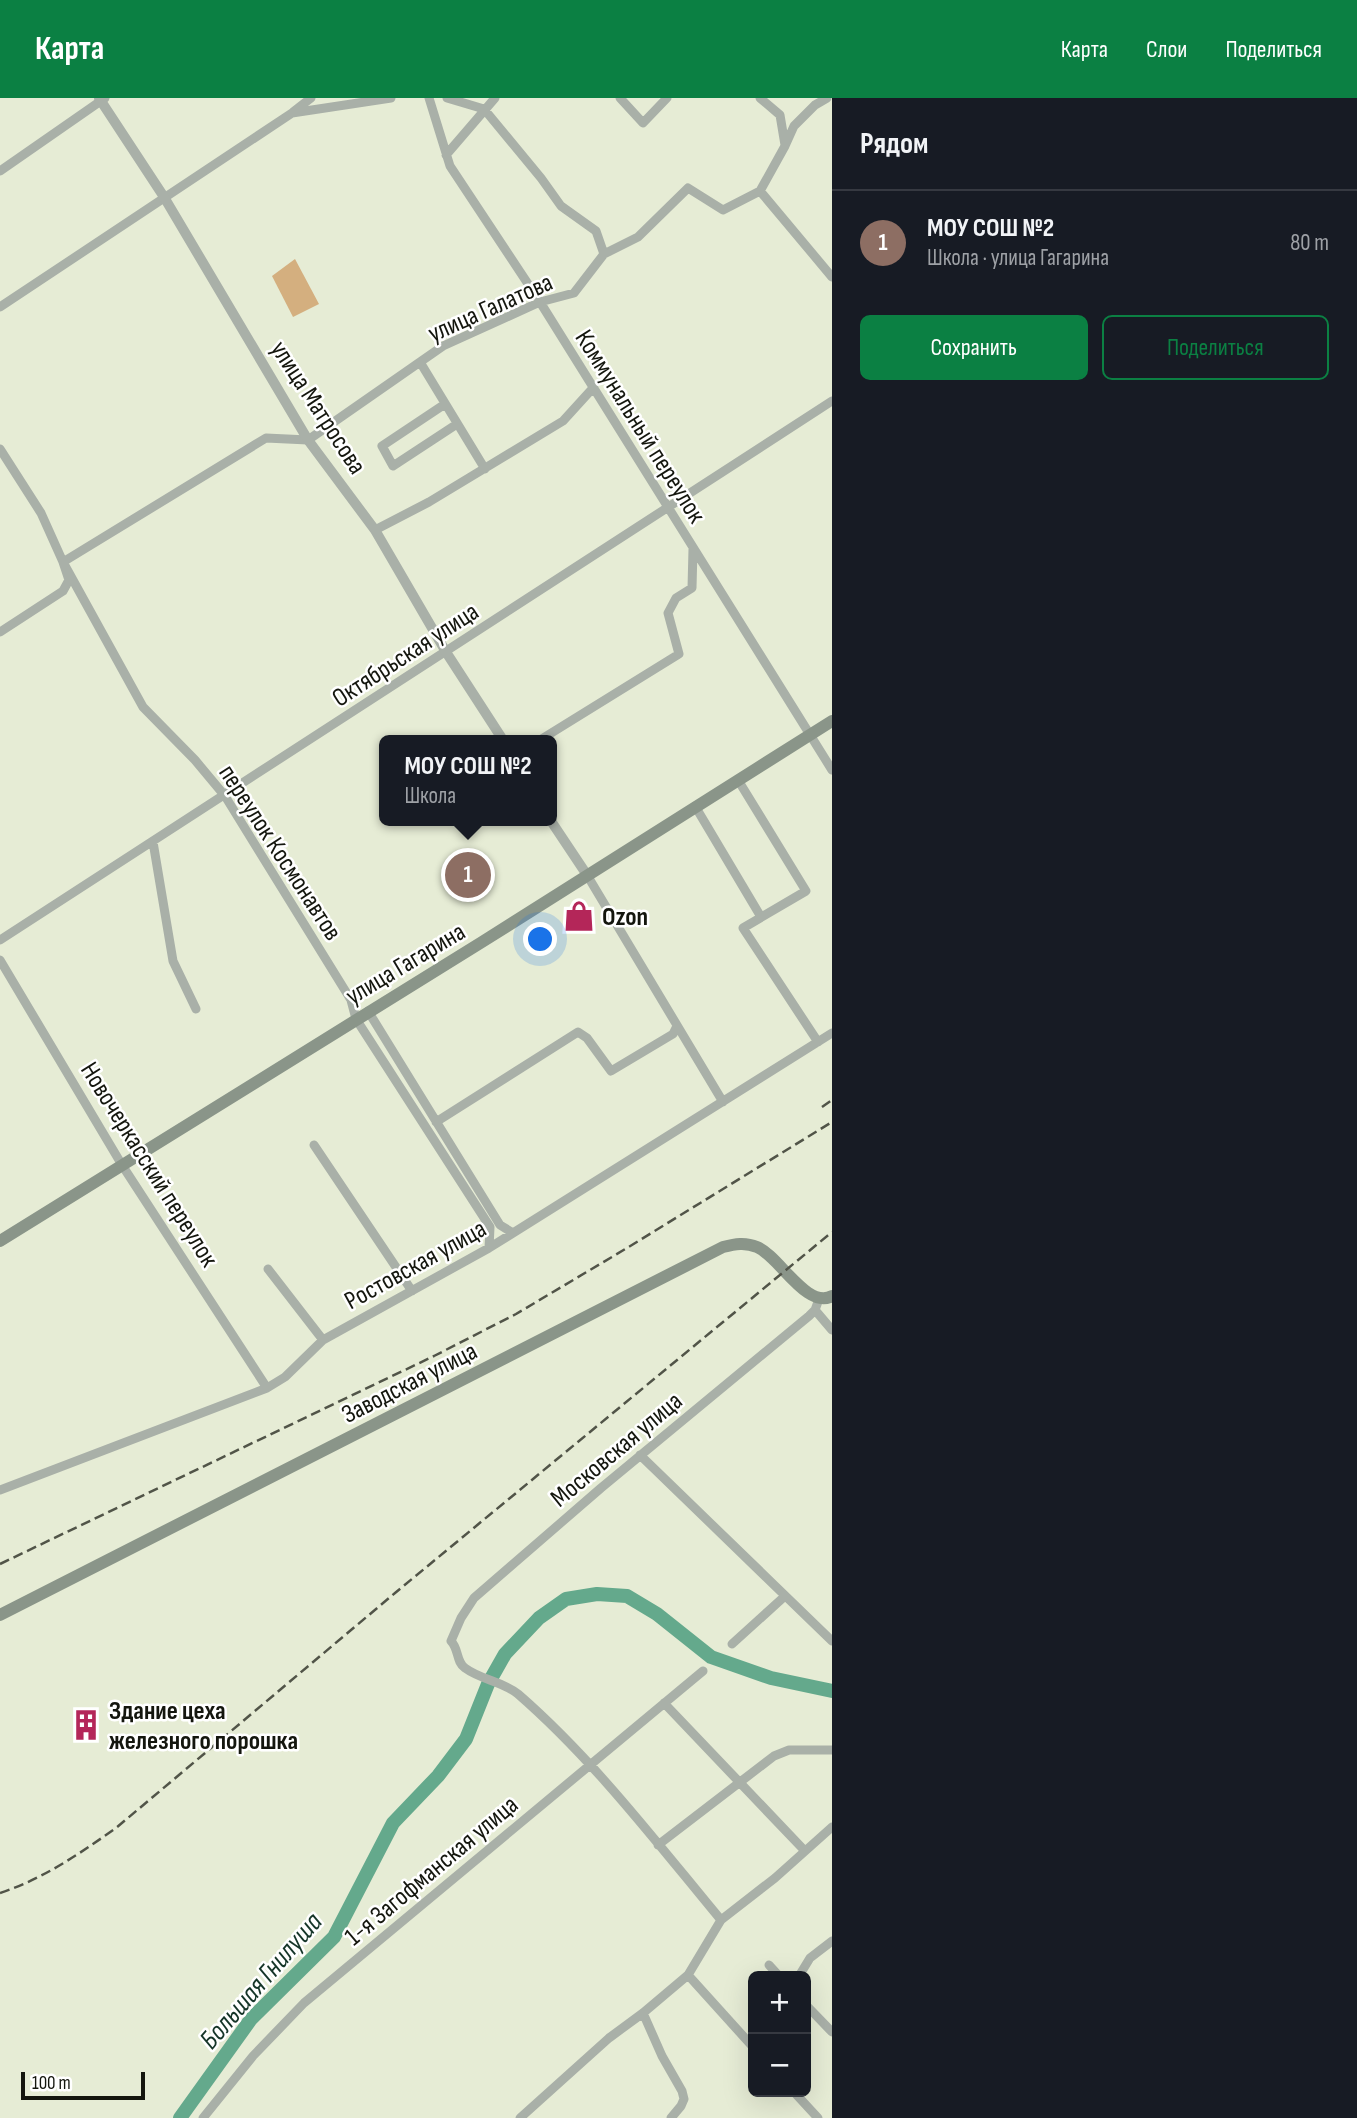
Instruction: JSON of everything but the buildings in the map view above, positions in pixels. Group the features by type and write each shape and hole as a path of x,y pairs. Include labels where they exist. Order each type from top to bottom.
{"main road":[{"name":"улица Гагарина","path":"0,1241 832,721"},
{"name":"Заводская улица","path":"0,1615 723,1247 742,1244 765,1251 817,1304"},
{"path":"817,1304 832,1296"}],"street":[{"path":"0,307 292,114 311,98"},
{"path":"292,114 391,98"},
{"name":"Коммунальный переулок","path":"429,98 450,166 540,302 832,770"},
{"path":"447,98 484,108 561,206 596,231 604,254"},
{"path":"446,155 495,98"},
{"path":"620,98 643,124 667,98"},
{"path":"760,98 780,115 785,146"},
{"path":"827,98 815,105 794,126 760,191 832,277"},
{"path":"0,171 102,99"},
{"name":"улица Матросова","path":"102,99 164,197 308,440 375,530 446,652 499,735"},
{"name":"улица Галатова","path":"308,440 443,346 540,302 574,293 604,254 638,237 688,188 723,210 760,191"},
{"path":"420,362 485,469"},
{"path":"375,530 485,469 563,421 593,388"},
{"name":"Октябрьская улица","path":"0,940 832,401"},
{"path":"445,404 382,446 393,466 457,424"},
{"path":"0,632 63,592 69,580 63,562 266,438 308,440"},
{"name":"переулок Космонавтов","path":"0,449 41,513 63,562 143,707 195,760 225,796 351,1000 356,1019 490,1227 489,1248"},
{"path":"548,735 679,654 668,613 676,598 692,588 693,548"},
{"path":"738,780 806,891 743,928 818,1042"},
{"path":"695,806 761,917"},
{"path":"554,826 575,861 587,875 723,1102"},
{"path":"153,842 173,961 196,1009"},
{"name":"Новочеркасский переулок","path":"0,960 122,1165 267,1388"},
{"path":"368,1011 500,1225 513,1233"},
{"path":"436,1122 578,1032 587,1038 611,1071 673,1034 677,1026"},
{"name":"Ростовская улица","path":"0,1490 267,1388 285,1377 323,1340 489,1248 832,1032"},
{"path":"314,1145 412,1291"},
{"path":"268,1269 323,1340"},
{"path":"817,1304 832,1329"},
{"name":"Московская улица","path":"590,1765 517,1694 464,1668 451,1641 461,1618 474,1598 817,1304"},
{"path":"640,1455 832,1641"},
{"path":"732,1643 785,1596"},
{"name":"1-я Загофманская улица","path":"203,2118 253,2056 304,2003 703,1671"},
{"path":"664,1703 804,1851"},
{"path":"658,1845 774,1756 789,1750 832,1750"},
{"path":"590,1765 721,1920"},
{"path":"520,2118 609,2038 688,1975 721,1920 775,1878 832,1827"},
{"path":"802,1971 810,1958 832,1941"},
{"path":"769,1965 774,1971"},
{"path":"688,1975 748,2041"},
{"path":"811,2010 832,2032"},
{"path":"643,2013 662,2056 682,2091 684,2099 671,2118"},
{"path":"799,2097 818,2118"}],"shaded area":[{"path":"295,259 319,304 293,317 272,276"}],"waterway":[{"name":"Большая Гнилуша","path":"180,2118 251,2019 334,1937 393,1823 438,1776 466,1739 488,1684 505,1654 539,1618 566,1599 597,1594 627,1596 657,1614 711,1657 771,1678 832,1691"}],"railway":[{"path":"822,1107 832,1100"},
{"path":"0,1564 516,1314 832,1122"},
{"path":"0,1893 46,1873 116,1828 395,1593 832,1232"}],"place":[{"name":"МОУ СОШ №2","path":"468,875"},
{"name":"Ozon","path":"579,916"},
{"name":"Здание цеха железного порошка","path":"86,1725"}]}
